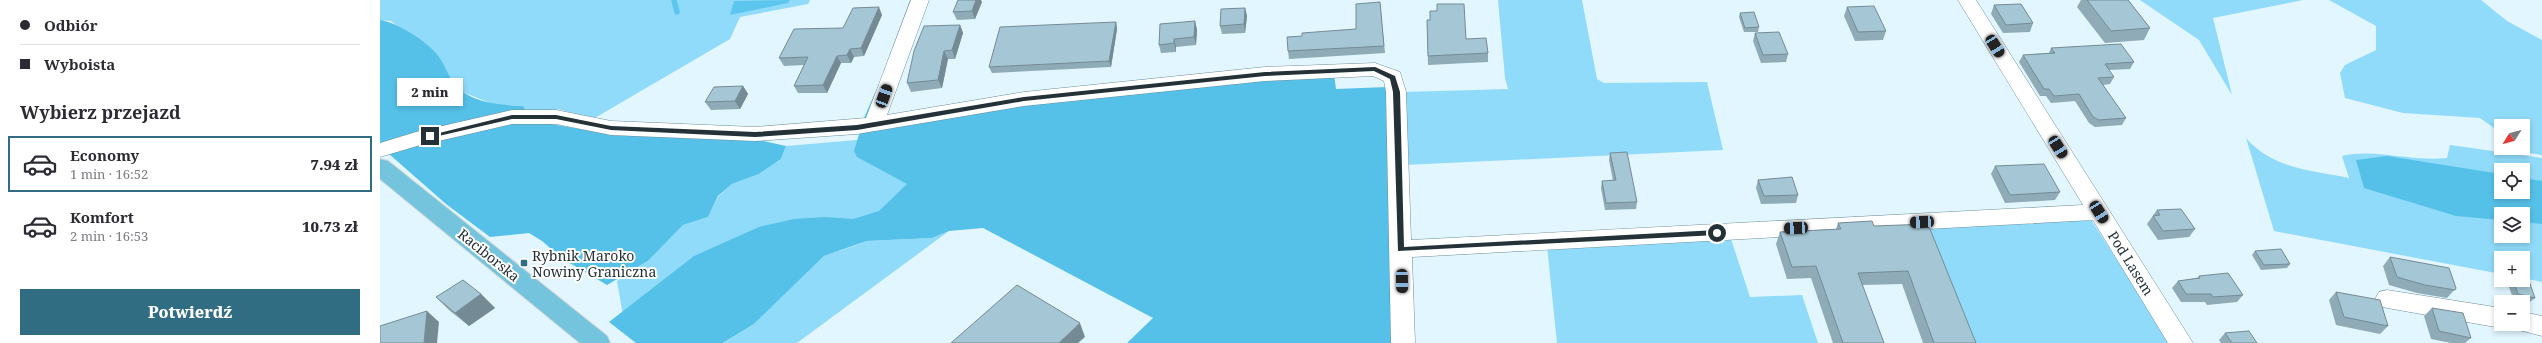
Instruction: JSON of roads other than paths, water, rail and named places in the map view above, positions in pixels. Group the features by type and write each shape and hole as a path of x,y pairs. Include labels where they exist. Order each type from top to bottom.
{"main road":[{"name":"Raciborska","path":"380,167 598,343"}],"street":[{"path":"874,123 920,0"},
{"name":"Pod Lasem","path":"1967,0 2181,343"},
{"path":"380,150 512,117 556,117 611,128 755,134 857,127 1024,99 1265,74 1375,69 1393,77 1396,92 1403,343"},
{"path":"1401,249 2099,212"},
{"path":"2387,299 2494,317"},
{"path":"2530,323 2542,326"}],"waterway":[{"path":"674,0 677,12"}],"place":[{"name":"Rybnik Maroko Nowiny Graniczna","path":"524,263"}]}
